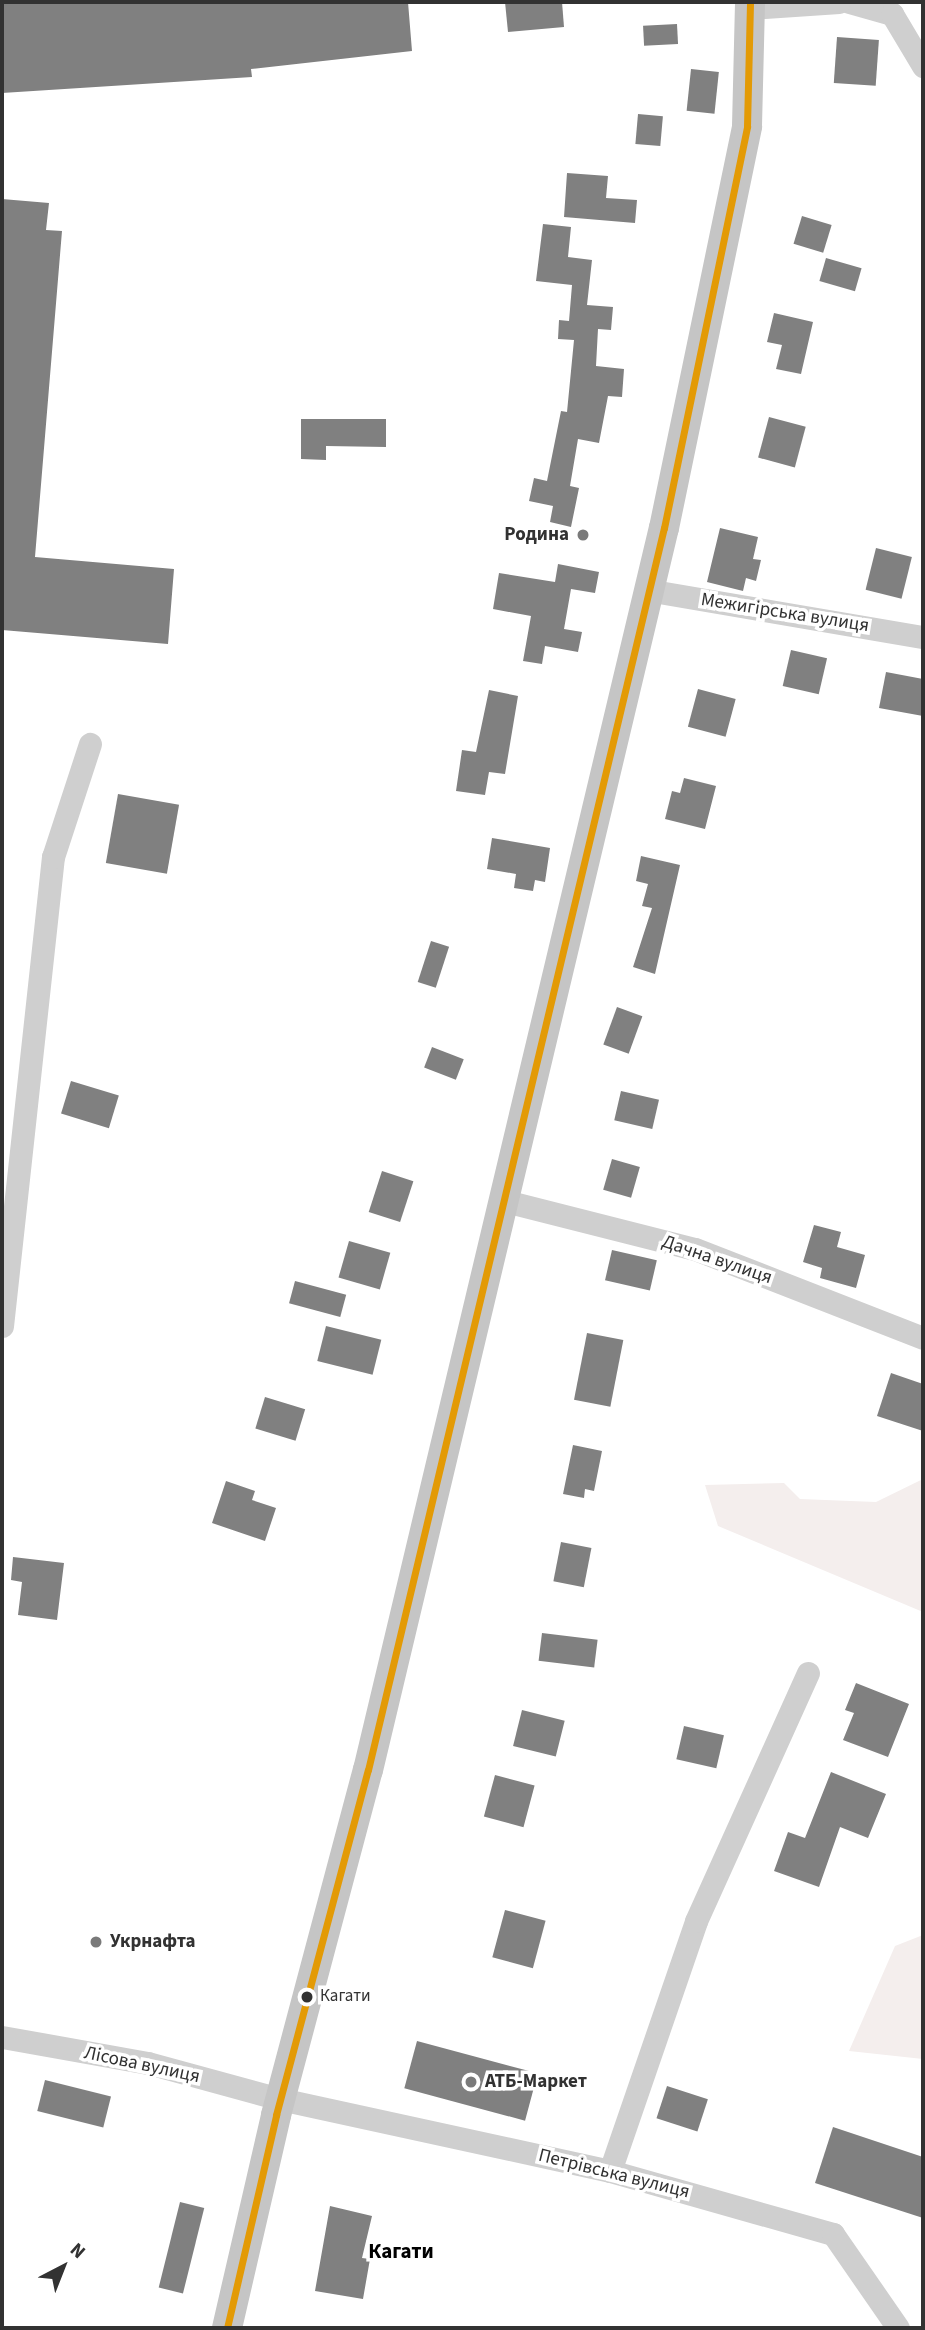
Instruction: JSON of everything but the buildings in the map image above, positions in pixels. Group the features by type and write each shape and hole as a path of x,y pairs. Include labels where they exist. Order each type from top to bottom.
{"main road":[{"path":"227,2328 278,2107 368,1770 505,1201 647,590 747,125 751,5"}],"street":[{"path":"751,5 839,2"},
{"path":"849,2 892,14 923,66"},
{"name":"Межигірська вулиця","path":"647,590 923,637"},
{"path":"2,1326 53,857 90,744"},
{"name":"Дачна вулиця","path":"505,1201 695,1249 923,1338"},
{"path":"610,2171 696,1921 808,1673"},
{"name":"Лісова вулиця","path":"2,2037 148,2063 278,2107"},
{"name":"Петрівська вулиця","path":"278,2107 610,2171 833,2234 898,2328"}],"shaded area":[{"path":"923,1479 923,1612 718,1526 705,1485 784,1483 800,1499 876,1502"},
{"path":"923,1935 923,2059 849,2051 895,1946"}],"transit line":[{"path":"227,2328 276,2115 368,1770 664,528 747,126 750,2"}],"place":[{"name":"Родина","path":"583,535"},
{"name":"Укрнафта","path":"96,1942"},
{"name":"Кагати","path":"307,1997"},
{"name":"АТБ-Маркет","path":"471,2082"}],"district":[{"name":"Кагати","path":"401,2251"}]}
